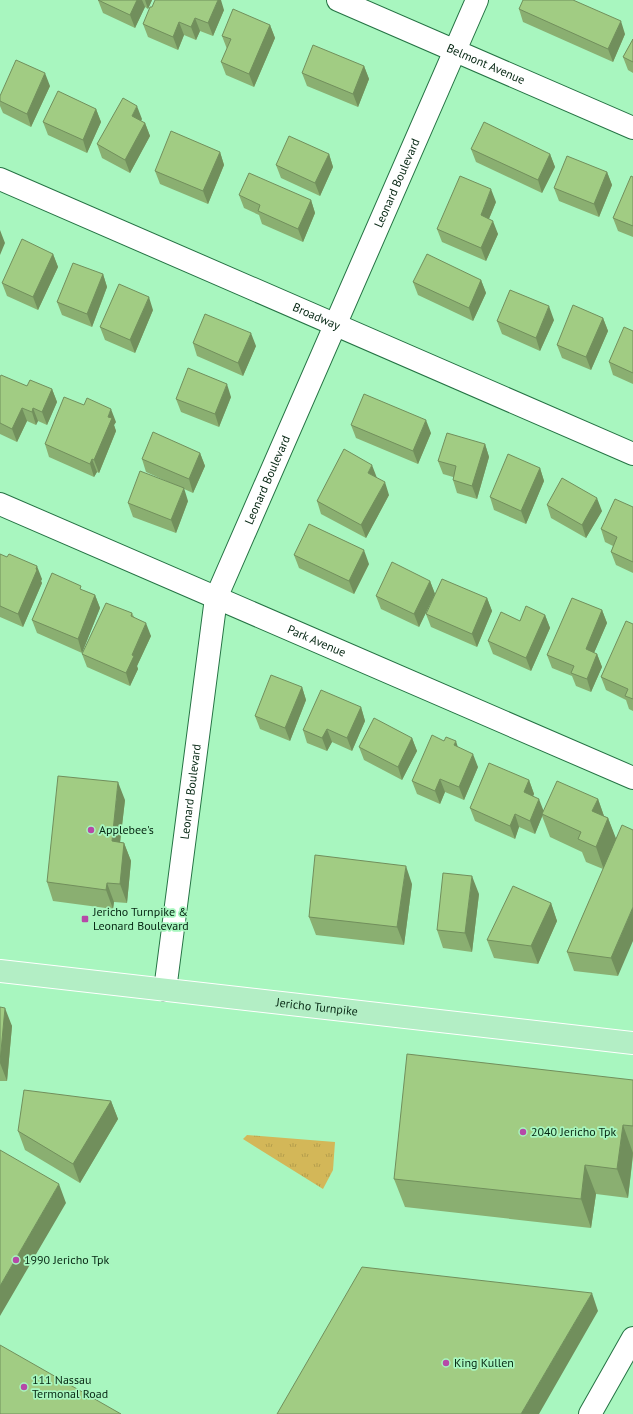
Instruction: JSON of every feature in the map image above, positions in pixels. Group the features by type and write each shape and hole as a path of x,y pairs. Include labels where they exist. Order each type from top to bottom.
{"main road":[{"name":"Jericho Turnpike","path":"0,971 633,1043"}],"street":[{"name":"Belmont Avenue","path":"338,0 633,128"},
{"name":"Leonard Boulevard","path":"165,990 216,598 477,0"},
{"name":"Broadway","path":"0,179 633,454"},
{"name":"Park Avenue","path":"0,504 633,778"},
{"path":"590,1414 633,1338"}],"green space":[{"path":"247,1135 335,1142 333,1170 323,1189 243,1139"}],"building":[{"path":"98,0 137,0 130,15"},
{"path":"155,0 218,0 208,23 195,18 191,27 179,22 173,37 143,24 150,7 152,7"},
{"path":"523,0 573,0 621,21 608,49 519,9"},
{"path":"233,9 270,25 249,74 221,62 231,39 222,36"},
{"path":"633,39 633,62 623,57"},
{"path":"313,45 364,66 353,94 302,73"},
{"path":"16,60 45,73 27,114 0,101 0,96"},
{"path":"58,91 96,109 83,140 43,122"},
{"path":"123,98 137,106 132,116 145,123 125,160 97,144"},
{"path":"484,122 550,154 538,180 471,149"},
{"path":"171,131 220,152 203,191 155,171"},
{"path":"289,136 329,154 315,183 276,165"},
{"path":"567,156 607,172 594,204 554,188"},
{"path":"249,173 311,200 298,229 258,211 260,205 239,195"},
{"path":"460,176 491,189 481,215 493,221 481,248 437,229"},
{"path":"631,176 633,177 633,226 613,218"},
{"path":"22,239 53,254 33,297 2,283"},
{"path":"427,254 481,280 469,308 413,282"},
{"path":"73,263 103,274 87,314 57,302"},
{"path":"119,284 149,297 130,340 100,327"},
{"path":"510,290 549,306 536,338 497,321"},
{"path":"573,305 603,318 586,357 557,345"},
{"path":"205,314 251,333 238,363 193,343"},
{"path":"624,327 633,331 633,373 609,362"},
{"path":"188,368 227,384 215,414 176,399"},
{"path":"1,375 27,386 30,380 52,389 42,412 33,408 32,412 22,408 12,429 0,423"},
{"path":"364,394 426,420 413,451 351,425"},
{"path":"64,397 84,405 87,398 111,409 108,417 112,418 94,460 92,459 90,464 45,444"},
{"path":"153,432 200,453 189,479 142,459"},
{"path":"447,433 485,444 472,486 453,480 456,466 438,461"},
{"path":"344,449 372,465 368,473 385,482 361,525 317,501"},
{"path":"508,454 540,468 521,511 490,497"},
{"path":"140,471 184,488 171,520 128,503"},
{"path":"562,478 597,498 582,525 547,505"},
{"path":"615,499 633,507 633,562 611,552 617,537 601,529"},
{"path":"309,524 364,550 349,581 294,555"},
{"path":"0,554 7,557 9,554 37,566 37,570 18,614 0,606"},
{"path":"392,562 430,581 414,614 376,596"},
{"path":"52,573 81,586 80,589 95,595 78,639 32,620"},
{"path":"442,579 487,598 472,634 426,614"},
{"path":"572,598 602,610 586,649 597,654 587,679 571,673 574,666 547,655"},
{"path":"106,603 132,613 131,616 146,623 126,673 82,654"},
{"path":"526,606 545,615 526,658 488,641 501,612 520,621"},
{"path":"626,621 633,624 633,699 625,696 628,689 601,677"},
{"path":"271,675 302,687 285,728 255,716"},
{"path":"321,690 361,707 347,738 327,729 322,738 303,730"},
{"path":"374,718 412,738 398,767 359,747"},
{"path":"432,735 444,741 446,737 456,741 454,745 473,754 459,787 440,779 435,791 412,781"},
{"path":"489,763 529,780 524,792 539,799 530,821 515,814 510,826 470,808"},
{"name":"Applebee's","path":"58,776 118,782 112,841 124,843 120,884 107,883 106,890 47,882"},
{"path":"557,781 598,799 592,811 608,818 596,847 578,839 581,832 542,814"},
{"path":"622,825 633,830 633,907 611,958 567,952"},
{"path":"315,855 406,866 397,927 309,917"},
{"path":"443,873 472,876 465,933 437,930"},
{"path":"513,886 551,903 531,946 487,940"},
{"path":"0,1007 5,1008 0,1062"},
{"name":"2040 Jericho Tpk","path":"407,1054 633,1080 633,1126 623,1125 617,1169 585,1165 581,1199 394,1179"},
{"path":"24,1090 111,1101 73,1164 18,1131"},
{"name":"1990 Jericho Tpk","path":"0,1150 59,1184 0,1286"},
{"name":"King Kullen","path":"362,1267 592,1293 521,1414 277,1414"},
{"name":"111 Nassau Termonal Road","path":"0,1345 121,1414 0,1414"}],"place":[{"name":"Applebee's","path":"91,830"},
{"name":"Jericho Turnpike & Leonard Boulevard","path":"85,919"},
{"name":"2040 Jericho Tpk","path":"523,1132"},
{"name":"1990 Jericho Tpk","path":"16,1260"},
{"name":"King Kullen","path":"446,1363"},
{"name":"111 Nassau Termonal Road","path":"24,1387"}]}
